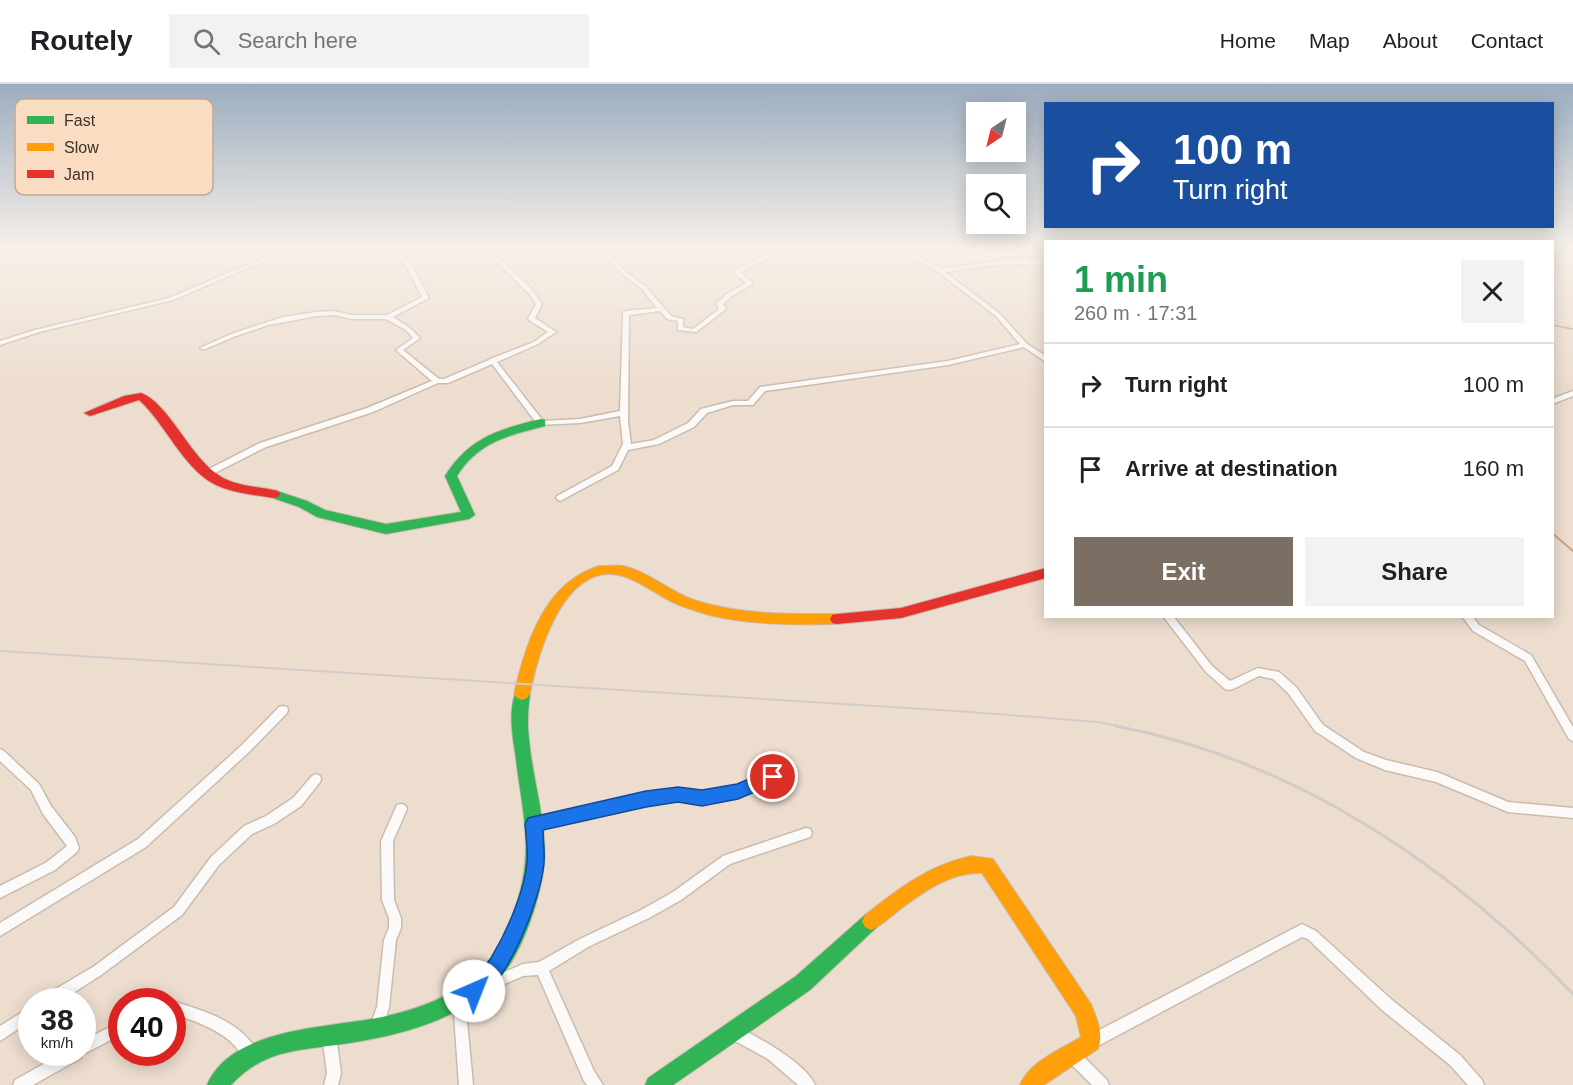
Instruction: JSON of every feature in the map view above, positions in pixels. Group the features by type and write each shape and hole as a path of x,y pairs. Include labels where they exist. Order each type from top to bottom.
{"street":[{"path":"0,343 181,295"},
{"path":"388,317 426,298 424,295"},
{"path":"210,472 263,445 370,410 437,381 445,381 536,343 553,332 531,319 539,304 534,295"},
{"path":"650,295 669,318 681,320 680,329 694,331 723,309 719,303 729,295"},
{"path":"971,295 998,315 1025,345 1044,359"},
{"path":"560,498 615,468 627,444 626,313 662,309"},
{"path":"203,348 265,325 311,315 335,313 351,317 380,315 408,329 417,338 399,350 437,381"},
{"path":"625,448 656,442 691,424 704,411 733,404 750,403 763,389 948,363 1025,345"},
{"path":"492,360 541,423"},
{"path":"1554,401 1573,393"},
{"path":"90,413 128,398 141,396 153,405 201,466 216,480 276,494 303,504 321,514 386,529 469,515 451,476 458,465 486,440 507,431 541,423 580,421 625,412"},
{"path":"474,991 493,972 506,951 531,885 536,862 534,824 525,771 520,714 524,684 532,657 550,615 572,581 583,574 610,569 627,573 701,608 739,614 794,618 850,618 885,617 1044,574"},
{"path":"1169,618 1217,679 1229,686 1257,672 1276,675 1292,690 1319,728 1360,755 1385,765 1437,777 1508,807 1573,813"},
{"path":"1468,618 1476,628 1528,658 1573,736"},
{"path":"0,930 142,843 284,710"},
{"path":"0,754 35,787 47,810 71,841 73,848 51,866 0,892"},
{"path":"534,824 646,799 678,794 702,798 729,793 773,777"},
{"path":"70,988 97,971 178,911 215,861 248,830 270,820 297,802 316,779"},
{"path":"377,1026 383,1007 390,940 395,928 395,918 388,900 387,841 401,809"},
{"path":"217,1085 233,1067 251,1054 284,1042 377,1026 459,1000 523,970 541,968 677,896 727,861 806,833"},
{"path":"656,1085 803,984 871,921 925,880 975,863 987,865 1066,983 1084,1011 1091,1031 1091,1042"},
{"path":"1030,1085 1045,1079 1091,1042 1302,930 1312,935 1387,1005 1455,1060 1477,1085"},
{"path":"541,968 589,1076 596,1085"},
{"path":"459,1000 466,1085"},
{"path":"186,1011 219,1023 243,1042 251,1054"},
{"path":"0,1034 18,1022"},
{"path":"733,1032 763,1046 789,1064 807,1085"},
{"path":"329,1035 334,1073 331,1085"},
{"path":"1072,1055 1102,1085"},
{"path":"20,1085 53,1066"}],"waterway":[{"path":"1554,325 1573,329"},
{"path":"1554,535 1573,551"}],"railway":[{"path":"0,651 970,712 1098,722 1124,727"},
{"path":"1116,726 1182,742 1245,764 1306,792 1365,824 1421,861 1475,902 1573,994"}],"traffic: fast":[{"path":"274,494 303,504 321,514 386,529 469,515 451,476 458,465 486,440 507,431 541,423"},
{"path":"217,1085 246,1058 259,1050 288,1041 362,1031 422,1016 459,999 491,974 505,954 522,915 533,878 536,855 535,832 521,740 522,694"},
{"path":"655,1085 803,983 871,921"}],"traffic: slow":[{"path":"522,694 533,653 552,610 565,592 581,578 599,571 621,571 648,582 682,601 727,613 782,619 837,619"},
{"path":"871,921 910,891 941,874 972,864 987,865 1084,1011 1091,1031 1091,1042 1041,1074 1030,1085"}],"traffic: jam":[{"path":"90,413 128,398 141,396 161,415 196,462 215,479 236,487 274,494"},
{"path":"837,619 901,613 1044,574"}],"route":[{"path":"474,991 493,972 506,951 531,885 536,862 534,824 646,799 678,794 702,798 738,791 773,777"}]}
